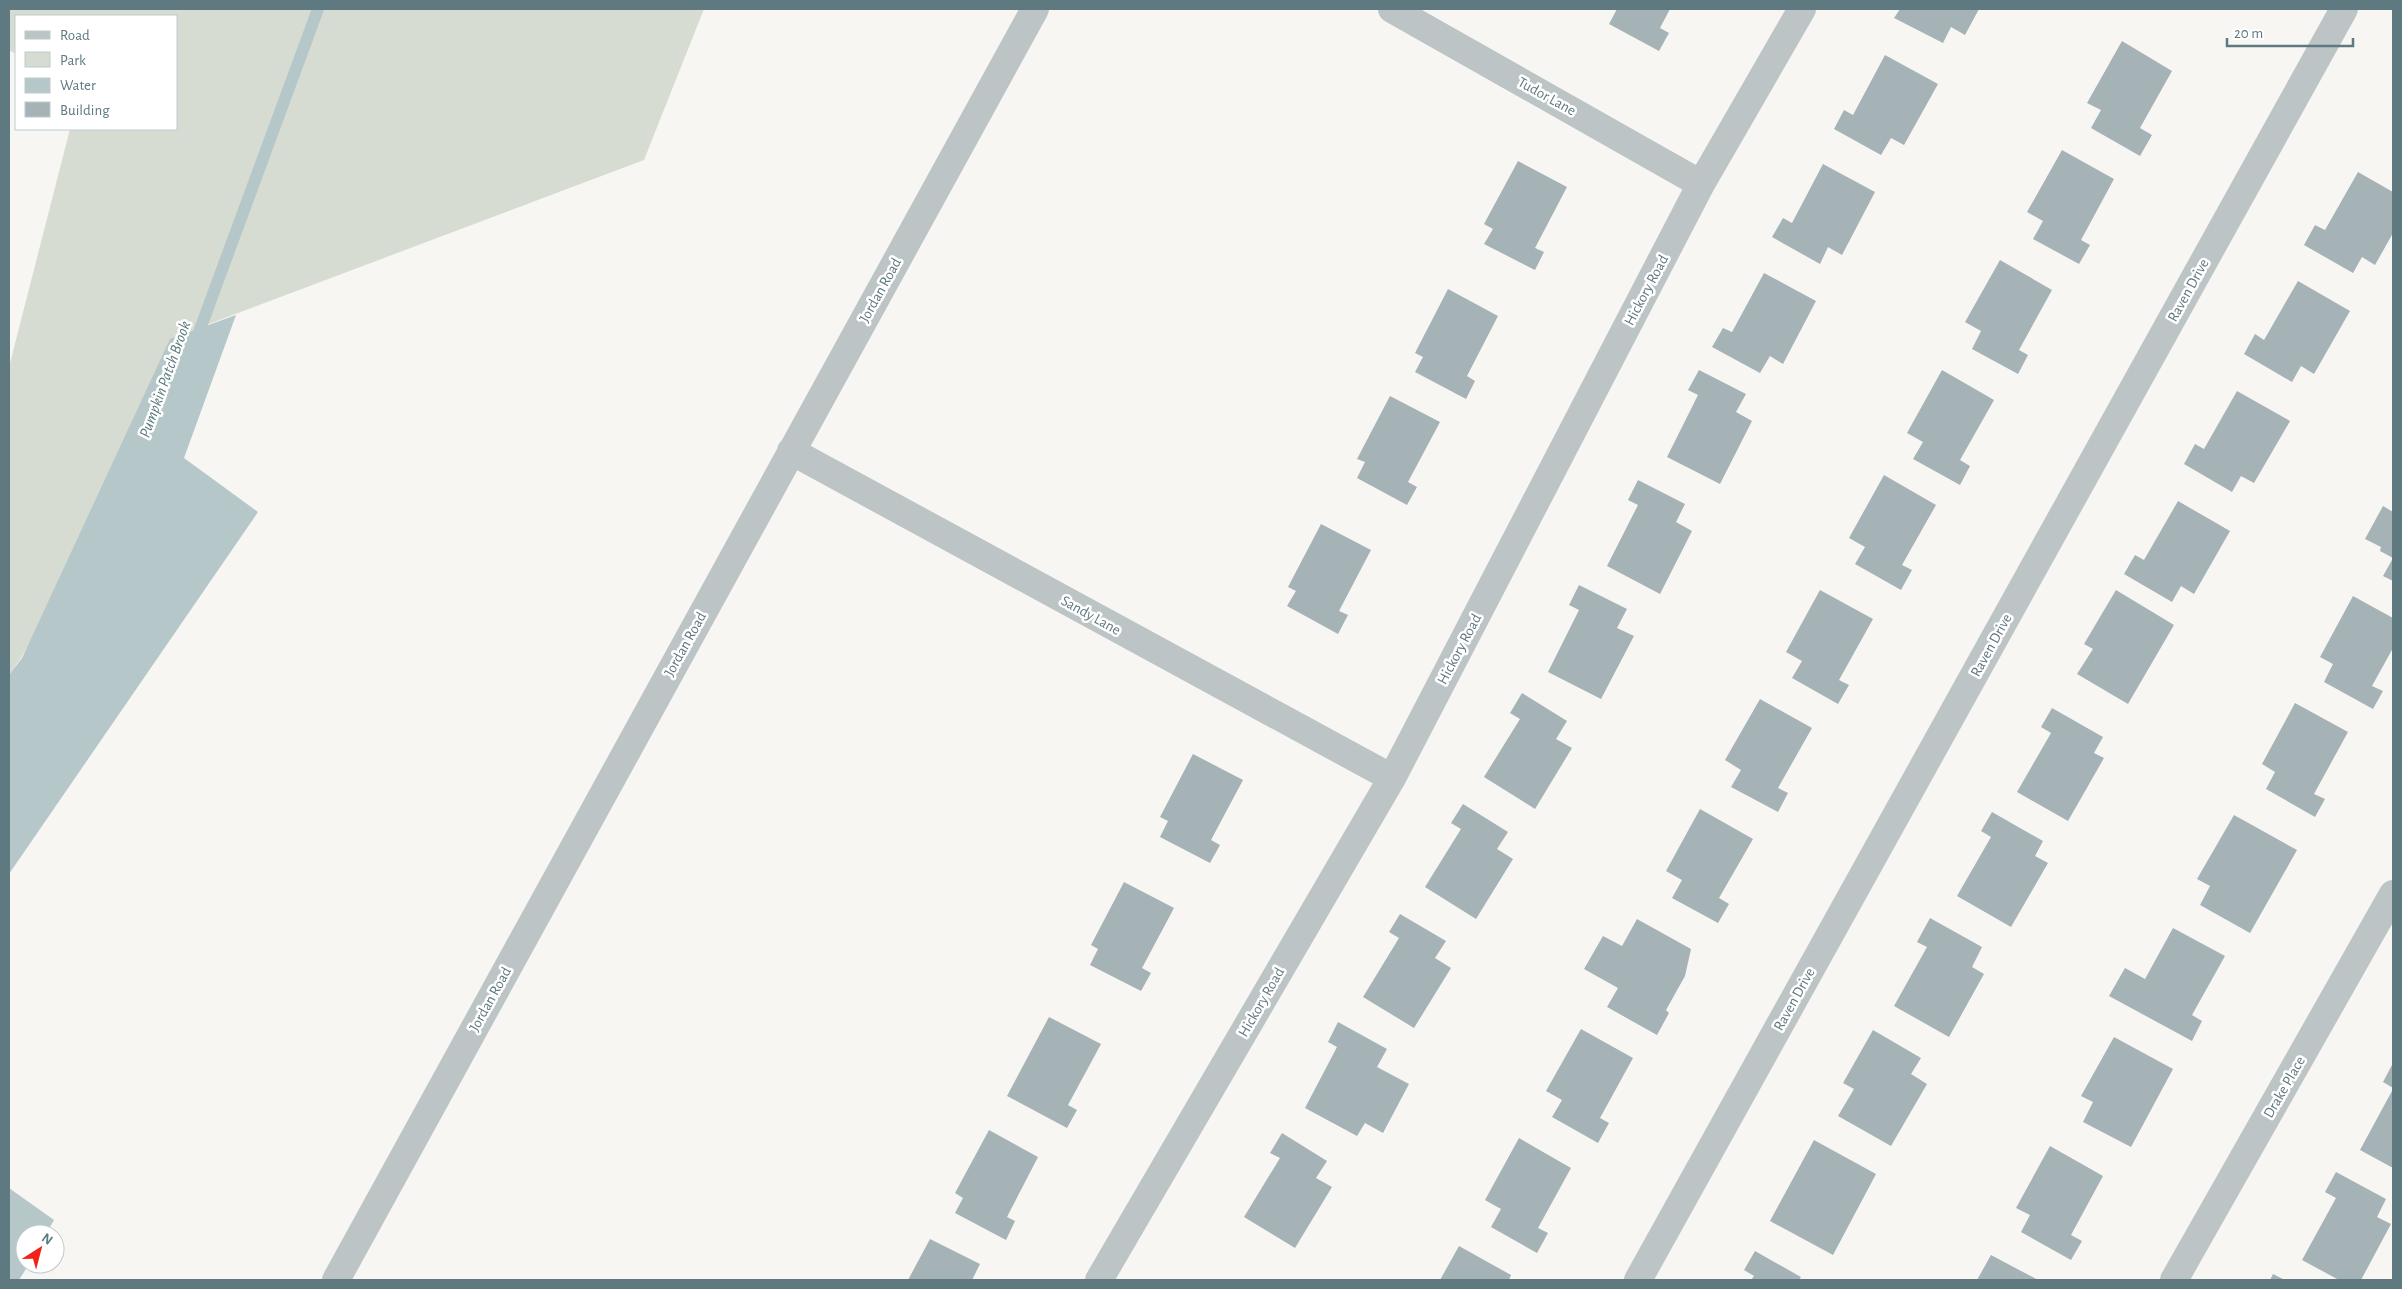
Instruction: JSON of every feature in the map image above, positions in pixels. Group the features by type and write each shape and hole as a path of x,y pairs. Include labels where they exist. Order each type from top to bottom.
{"street":[{"name":"Jordan Road","path":"336,1280 1035,9"},
{"name":"Tudor Lane","path":"1392,9 1702,184"},
{"name":"Hickory Road","path":"1099,1280 1392,778 1702,184 1802,9"},
{"name":"Raven Drive","path":"1638,1280 2344,9"},
{"name":"Sandy Lane","path":"791,451 1392,778"},
{"name":"Drake Place","path":"2174,1280 2393,897"}],"green space":[{"path":"9,9 704,9 644,160 201,327 21,658 9,675 9,367 70,130 178,130 178,15 15,15 15,53 9,50"}],"water":[{"path":"236,315 184,458 258,512 9,874 9,675 22,658 170,339"},
{"path":"9,1188 54,1220 52,1224 15,1224 15,1274 23,1274 19,1280 9,1280"}],"building":[{"path":"1617,9 1670,9 1660,28 1669,33 1659,51 1609,24"},
{"path":"1900,9 1979,9 1965,35 1951,27 1943,43 1894,18"},
{"path":"2122,41 2172,71 2140,128 2152,135 2140,156 2091,128 2101,110 2087,103"},
{"path":"1885,55 1938,84 1904,145 1891,138 1881,155 1834,129 1844,110 1853,115"},
{"path":"2062,150 2114,179 2081,240 2090,245 2079,264 2033,239 2043,221 2027,212"},
{"path":"1518,161 1567,187 1535,248 1544,252 1535,270 1484,244 1493,229 1484,224"},
{"path":"1823,164 1875,192 1842,255 1828,247 1820,264 1772,237 1783,218 1792,223"},
{"path":"2358,172 2393,192 2393,233 2375,265 2362,257 2353,273 2304,245 2315,225 2325,230"},
{"path":"2000,260 2052,290 2019,350 2028,355 2018,374 1972,349 1981,331 1965,322"},
{"path":"1764,273 1816,301 1783,364 1770,356 1760,373 1712,347 1723,328 1732,332"},
{"path":"2298,281 2350,311 2314,374 2301,366 2292,382 2244,354 2255,334 2264,340"},
{"path":"1448,289 1498,316 1467,376 1475,381 1466,399 1415,372 1423,357 1415,353"},
{"path":"1699,370 1746,394 1736,412 1752,421 1720,484 1667,457 1698,395 1688,390"},
{"path":"1942,370 1994,400 1960,460 1970,466 1960,485 1913,459 1923,442 1907,433"},
{"path":"2237,391 2290,421 2254,483 2241,476 2232,492 2184,464 2195,444 2204,449"},
{"path":"1390,396 1440,422 1408,482 1417,487 1407,505 1357,478 1365,462 1357,459"},
{"path":"1884,475 1936,505 1902,565 1912,570 1901,590 1855,564 1865,547 1849,538"},
{"path":"1638,480 1685,504 1676,522 1692,531 1660,594 1607,566 1638,505 1628,500"},
{"path":"2178,501 2230,531 2194,594 2181,586 2172,602 2124,574 2135,555 2144,560"},
{"path":"2383,506 2393,512 2393,558 2380,551 2381,547 2365,539"},
{"path":"1321,524 1371,550 1339,611 1348,615 1338,634 1287,606 1296,591 1288,587"},
{"path":"2393,558 2393,581 2383,576"},
{"path":"1579,585 1627,609 1617,628 1634,636 1601,699 1548,672 1579,610 1569,605"},
{"path":"1820,590 1873,619 1839,680 1849,685 1838,704 1792,678 1802,661 1786,652"},
{"path":"2116,590 2174,625 2128,704 2077,674 2093,649 2084,644"},
{"path":"2353,596 2393,618 2393,648 2372,686 2383,691 2373,709 2324,682 2333,664 2320,657"},
{"path":"1522,693 1567,721 1556,739 1572,748 1535,809 1484,777 1520,719 1510,713"},
{"path":"1760,699 1812,728 1778,788 1788,793 1778,812 1731,787 1741,770 1725,760"},
{"path":"2295,703 2348,732 2314,794 2325,799 2315,817 2266,789 2275,772 2262,764"},
{"path":"2052,708 2103,737 2094,753 2104,758 2068,821 2017,792 2051,733 2041,727"},
{"path":"1193,754 1243,780 1211,840 1220,845 1210,863 1160,837 1168,821 1160,817"},
{"path":"1463,804 1508,832 1497,849 1513,859 1476,919 1425,887 1461,829 1451,823"},
{"path":"1700,809 1753,839 1719,898 1729,904 1718,923 1672,898 1682,880 1666,871"},
{"path":"1992,812 2043,841 2035,856 2048,863 2011,927 1957,896 1991,837 1981,831"},
{"path":"2234,815 2297,850 2250,933 2200,905 2210,886 2197,879"},
{"path":"1124,882 1174,908 1142,968 1151,973 1141,991 1090,965 1098,949 1091,945"},
{"path":"1400,914 1446,941 1435,958 1451,968 1414,1028 1363,997 1399,938 1389,932"},
{"path":"1930,918 1982,947 1972,967 1984,974 1949,1037 1894,1006 1927,947 1917,942"},
{"path":"1637,919 1691,949 1685,976 1666,1010 1669,1013 1657,1035 1607,1007 1618,988 1584,969 1603,936 1622,946"},
{"path":"2173,928 2225,956 2192,1015 2202,1021 2192,1041 2109,996 2125,968 2145,979"},
{"path":"1049,1017 1101,1044 1068,1105 1077,1110 1067,1128 1007,1096"},
{"path":"1338,1022 1387,1049 1377,1067 1409,1084 1383,1133 1365,1123 1357,1136 1305,1108 1337,1047 1328,1042"},
{"path":"1581,1029 1633,1058 1600,1118 1609,1123 1598,1143 1552,1117 1562,1100 1546,1091"},
{"path":"1873,1030 1921,1058 1911,1074 1927,1084 1891,1146 1838,1116 1854,1089 1843,1083"},
{"path":"2114,1037 2173,1069 2131,1147 2083,1122 2093,1102 2081,1096"},
{"path":"2393,1063 2393,1088 2383,1082"},
{"path":"2393,1089 2393,1168 2360,1150"},
{"path":"989,1130 1038,1157 1007,1217 1015,1221 1006,1240 955,1213 963,1198 955,1193"},
{"path":"1282,1133 1327,1161 1316,1178 1332,1187 1295,1248 1244,1217 1280,1158 1270,1153"},
{"path":"1519,1138 1571,1168 1538,1228 1548,1233 1537,1253 1491,1227 1501,1209 1485,1200"},
{"path":"1814,1140 1876,1174 1833,1255 1770,1221"},
{"path":"2050,1146 2103,1176 2071,1235 2082,1241 2071,1260 2021,1232 2030,1215 2016,1208"},
{"path":"2336,1172 2386,1199 2377,1217 2391,1224 2361,1280 2339,1280 2302,1260 2336,1198 2325,1192"},
{"path":"930,1239 980,1264 972,1280 908,1280"},
{"path":"1459,1246 1511,1275 1509,1280 1440,1280"},
{"path":"1755,1251 1801,1277 1799,1280 1751,1280 1754,1276 1744,1270"},
{"path":"1991,1255 2038,1280 1977,1280"},
{"path":"2273,1274 2285,1280 2270,1280"}],"waterway":[{"name":"Pumpkin Patch Brook","path":"195,343 318,9"}]}
